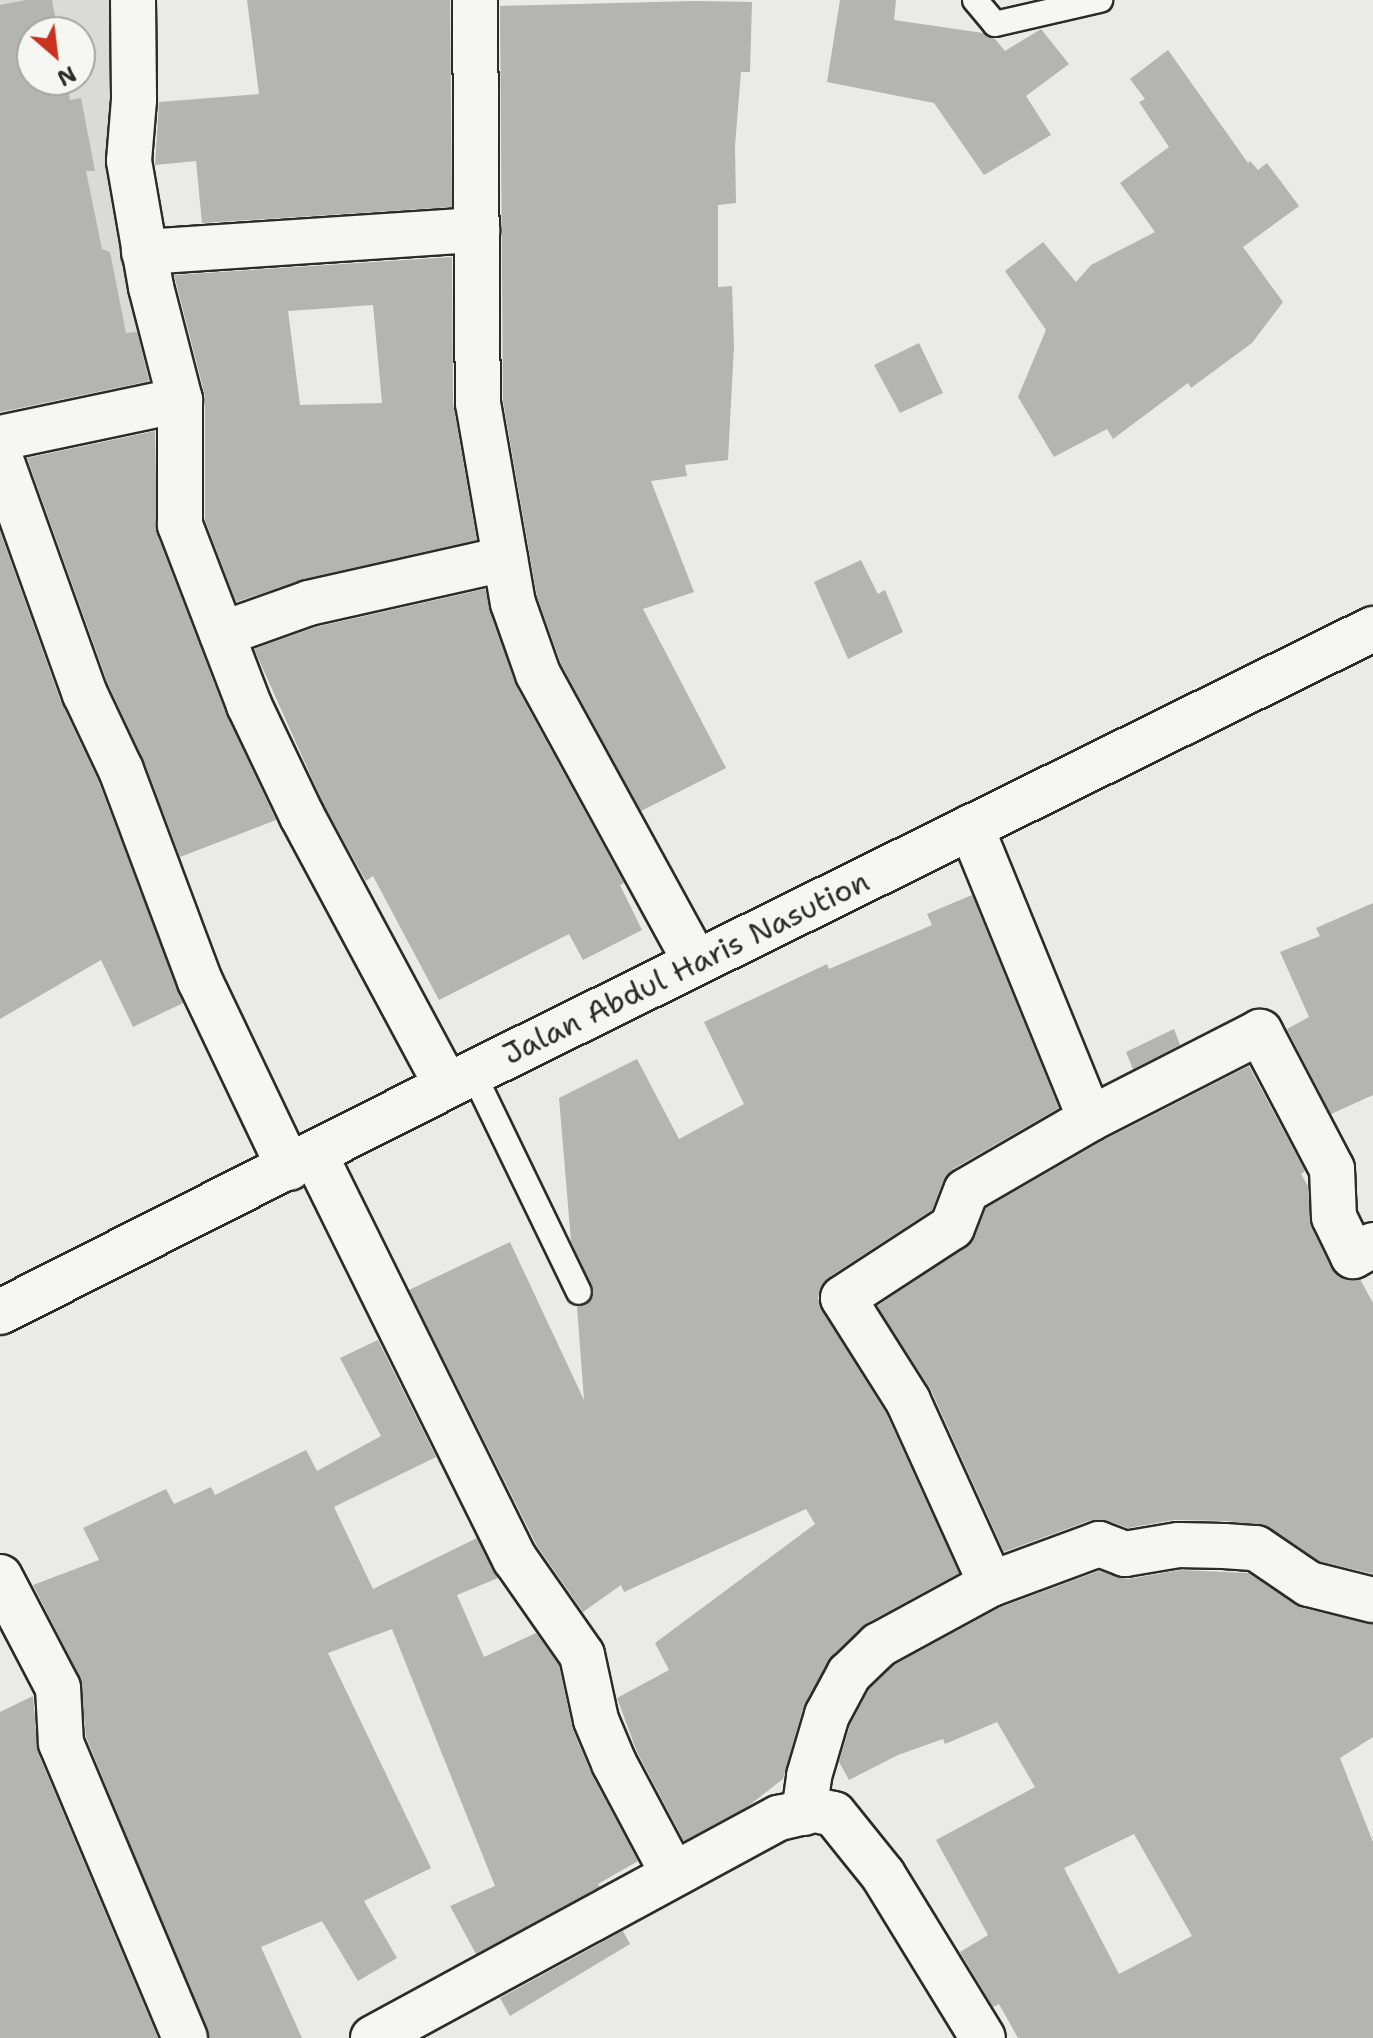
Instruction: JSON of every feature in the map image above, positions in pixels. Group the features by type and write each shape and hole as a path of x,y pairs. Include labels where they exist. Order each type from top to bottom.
{"main road":[{"path":"133,0 134,100 129,161 144,252 180,400 180,525 249,705 302,816 460,1079"},
{"path":"475,0 478,403 513,603 538,674 696,963"},
{"path":"144,252 477,230"},
{"path":"0,438 180,400"},
{"path":"0,457 85,694 121,770 200,981 302,1161 515,1559 582,1655 596,1720 624,1786 673,1874"},
{"path":"222,634 309,603 505,559"},
{"name":"Jalan Abdul Haris Nasution","path":"0,1312 460,1079 1373,629"},
{"path":"971,827 1090,1119"},
{"path":"991,1584 908,1401 843,1298 952,1227 966,1191 1090,1119 1260,1032 1332,1169 1334,1217 1353,1256 1373,1245"},
{"path":"804,1813 809,1776 827,1715 849,1674 879,1645 991,1584 1099,1544 1125,1554 1178,1545 1224,1546 1256,1548 1309,1584 1373,1600"},
{"path":"0,1577 58,1688 61,1743 185,2038"},
{"path":"373,2038 779,1818 815,1810 834,1814 883,1875 983,2038"}],"lane":[{"path":"975,0 995,24 1100,0"},
{"path":"460,1079 579,1292"}],"shaded area":[{"path":"0,0 121,0 174,395 0,436"}],"building":[{"path":"26,0 52,0 55,16 16,16 16,96 81,98 95,171 86,171 102,249 110,252 126,333 137,332 149,381 0,412 0,5"},
{"path":"247,0 450,0 452,207 202,223 196,161 155,165 159,102 259,94"},
{"path":"840,0 896,0 894,20 983,33 995,39 1005,51 1041,29 1069,64 1026,96 1051,135 984,175 934,103 827,82"},
{"path":"752,2 750,72 741,72 735,146 736,203 718,205 718,287 732,286 734,346 728,460 685,465 687,476 651,481 694,592 643,609 726,768 641,811 561,664 537,597 503,401 500,6"},
{"path":"1168,50 1248,163 1250,161 1258,170 1267,163 1299,206 1243,247 1283,302 1252,343 1191,388 1188,383 1113,439 1107,429 1054,457 1018,397 1046,330 1005,271 1043,242 1076,282 1091,265 1155,232 1120,183 1169,147 1139,102 1145,99 1130,79"},
{"path":"452,257 453,403 477,540 304,579 236,602 205,520 205,396 174,275","holes":["373,305 382,403 300,405 288,311"]},
{"path":"919,343 943,393 900,413 874,365"},
{"path":"155,431 157,534 226,714 276,820 180,857 144,761 108,684 27,458"},
{"path":"0,531 61,702 98,780 183,1003 133,1027 101,960 0,1019"},
{"path":"861,560 878,594 885,590 903,632 848,659 814,582"},
{"path":"485,589 516,686 624,883 620,885 642,930 583,960 569,934 439,1000 373,876 366,881 324,805 254,649 316,627"},
{"path":"972,895 1059,1108 953,1169 943,1182 932,1210 829,1277 821,1286 818,1298 822,1311 886,1413 959,1573 867,1623 832,1656 803,1708 783,1779 747,1807 684,1841 637,1752 617,1698 669,1670 655,1643 815,1524 806,1509 624,1592 621,1585 583,1612 537,1546 409,1290 510,1242 584,1400 577,1307 586,1305 594,1292 571,1241 559,1098 637,1059 679,1139 744,1104 704,1022 827,964 829,969 932,925 927,914"},
{"path":"1373,903 1373,1095 1331,1114 1287,1029 1309,1017 1280,952 1320,936 1316,928"},
{"path":"1174,1029 1180,1045 1133,1069 1126,1052"},
{"path":"1249,1066 1305,1171 1301,1174 1308,1186 1311,1227 1331,1267 1340,1277 1360,1279 1373,1303 1373,1574 1319,1561 1269,1527 1226,1521 1174,1520 1128,1528 1108,1521 1091,1520 1004,1552 931,1390 877,1306 966,1247 975,1236 986,1208 1102,1141"},
{"path":"378,1340 436,1457 334,1507 373,1589 477,1538 498,1578 457,1595 484,1657 536,1633 559,1665 573,1730 592,1775 638,1861 598,1884 600,1887 476,1954 450,1906 495,1886 392,1629 328,1653 431,1868 364,1901 397,1958 358,1981 322,1921 261,1947 302,2038 209,2038 86,1737 80,1677 33,1585 99,1560 83,1528 166,1489 174,1504 211,1487 215,1495 306,1450 317,1471 381,1436 340,1358"},
{"path":"1180,1570 1248,1573 1302,1608 1373,1624 1373,1737 1340,1758 1373,1842 1373,2038 1018,2038 999,2004 993,2007 960,1952 988,1935 936,1840 1035,1787 997,1722 945,1744 943,1739 898,1755 849,1780 839,1762 850,1725 869,1689 894,1665 1001,1607 1099,1571 1128,1579","holes":["1134,1834 1192,1936 1119,1974 1064,1868"]},
{"path":"33,1696 38,1753 158,2038 0,2038 0,1712"},
{"path":"623,1931 630,1944 510,2016 500,1998"}]}
